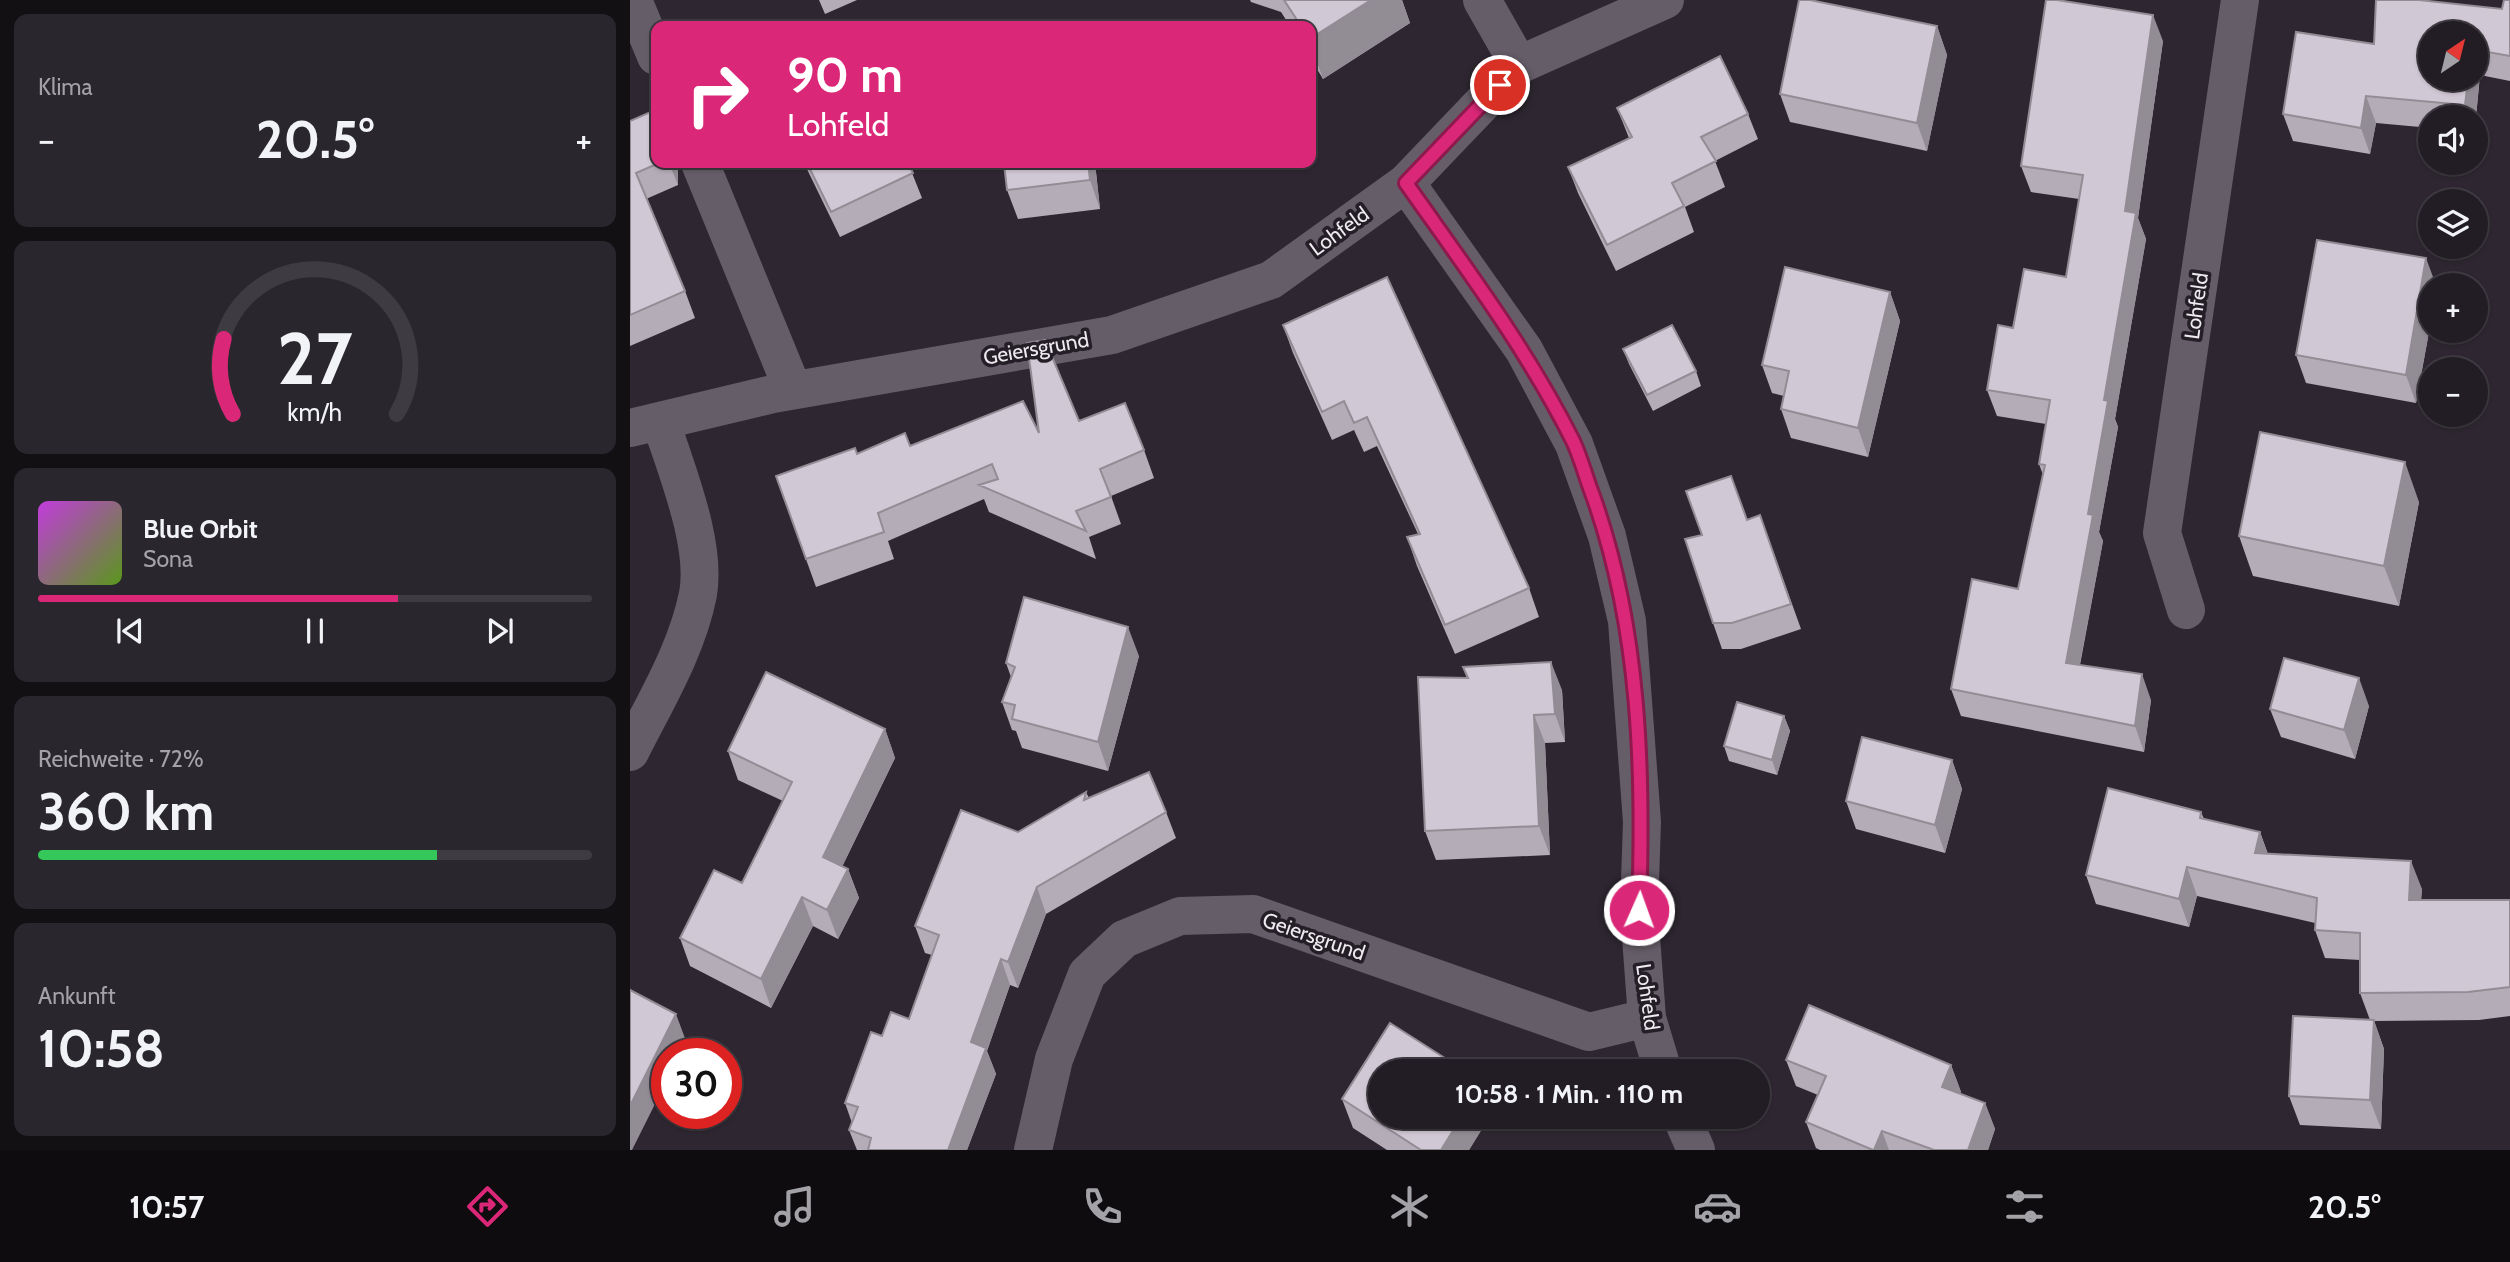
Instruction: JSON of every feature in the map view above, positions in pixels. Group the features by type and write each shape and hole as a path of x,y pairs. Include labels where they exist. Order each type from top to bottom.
{"street":[{"path":"633,0 651,44"},
{"path":"1482,0 1519,65"},
{"name":"Lohfeld","path":"1272,280 1406,183 1519,65 1665,0"},
{"name":"Lohfeld","path":"2186,610 2162,533 2241,0"},
{"path":"702,168 793,390"},
{"name":"Lohfeld","path":"1406,183 1524,350 1574,444 1607,536 1627,621 1642,822 1639,910 1647,1018 1659,1059"},
{"name":"Geiersgrund","path":"630,752 682,647 698,593 698,557 685,498 645,425 793,390 1112,335 1272,280"},
{"name":"Geiersgrund","path":"1033,1150 1054,1059 1087,974 1124,939 1180,916 1253,914 1589,1032 1647,1018"},
{"path":"1687,1129 1696,1150"}],"building":[{"path":"1284,0 1371,0 1316,35 1316,21 1298,21"},
{"path":"1799,0 1937,26 1917,123 1780,94"},
{"path":"2046,0 2153,15 2125,211 2136,213 2104,400 2108,401 2088,514 2093,515 2066,663 2142,674 2135,726 1951,689 1972,579 2018,589 2045,465 2039,464 2050,400 1987,390 1998,325 2013,328 2024,269 2066,277 2083,175 2021,166"},
{"path":"2376,0 2419,0 2502,9 2504,0 2510,0 2510,56 2488,52 2488,21 2418,21 2418,91 2467,91 2465,105 2366,96 2361,128 2283,114 2296,32 2374,44"},
{"path":"1720,56 1748,114 1701,137 1716,161 1672,183 1684,206 1607,245 1568,167 1632,137 1617,108"},
{"path":"651,112 651,166 636,173 685,291 630,315 630,121"},
{"path":"809,168 910,168 913,173 831,212"},
{"path":"1005,168 1089,168 1090,180 1007,190"},
{"path":"2317,240 2426,259 2423,273 2418,273 2418,305 2406,375 2296,355"},
{"path":"1785,267 1890,292 1858,428 1781,409 1789,371 1762,365"},
{"path":"1387,277 1529,588 1445,625 1407,537 1420,534 1367,417 1354,423 1344,401 1322,412 1283,325"},
{"path":"1672,325 1696,371 1647,395 1623,349"},
{"path":"1045,340 1079,421 1125,403 1144,450 1100,469 1111,497 1076,511 1086,531 979,485 998,479 992,464 878,513 884,532 806,559 776,476 855,448 857,454 905,433 910,446 1023,401 1039,433 1027,343"},
{"path":"2260,432 2405,462 2384,566 2239,536"},
{"path":"1731,476 1747,520 1760,515 1791,604 1732,623 1713,623 1685,539 1702,535 1686,491"},
{"path":"1024,597 1128,627 1098,742 1012,719 1015,705 1002,702 1015,667 1006,663"},
{"path":"2284,658 2359,678 2344,730 2270,709"},
{"path":"1551,662 1555,714 1534,715 1539,826 1425,831 1418,677 1468,678 1463,667"},
{"path":"766,672 885,729 823,857 848,869 827,910 802,897 761,979 680,938 714,870 742,883 792,782 728,751"},
{"path":"1737,702 1784,716 1772,760 1724,746"},
{"path":"1862,737 1952,760 1935,825 1846,801"},
{"path":"1149,772 1166,812 1037,887 1008,962 1001,959 971,1042 986,1048 948,1150 868,1150 871,1138 849,1130 858,1107 845,1103 871,1032 882,1036 891,1012 909,1019 939,935 915,926 961,810 1018,832 1086,792 1084,800"},
{"path":"2108,788 2201,812 2200,818 2260,832 2255,853 2411,861 2409,900 2510,900 2510,987 2468,992 2360,993 2360,933 2315,930 2317,898 2187,867 2179,899 2086,875"},
{"path":"630,990 676,1014 664,1038 651,1038 651,1064 630,1106"},
{"path":"1809,1005 1951,1065 1942,1087 1985,1103 1968,1150 1934,1150 1882,1131 1873,1150 1806,1122 1826,1076 1786,1060"},
{"path":"2293,1016 2374,1020 2370,1100 2289,1096"},
{"path":"1390,1023 1446,1059 1368,1059 1368,1116 1342,1099"},
{"path":"1388,1129 1454,1129 1441,1150 1421,1150"}],"route":[{"path":"1500,85 1406,183 1524,350 1574,444 1607,536 1627,621 1636,714 1642,822 1639,910"}]}
